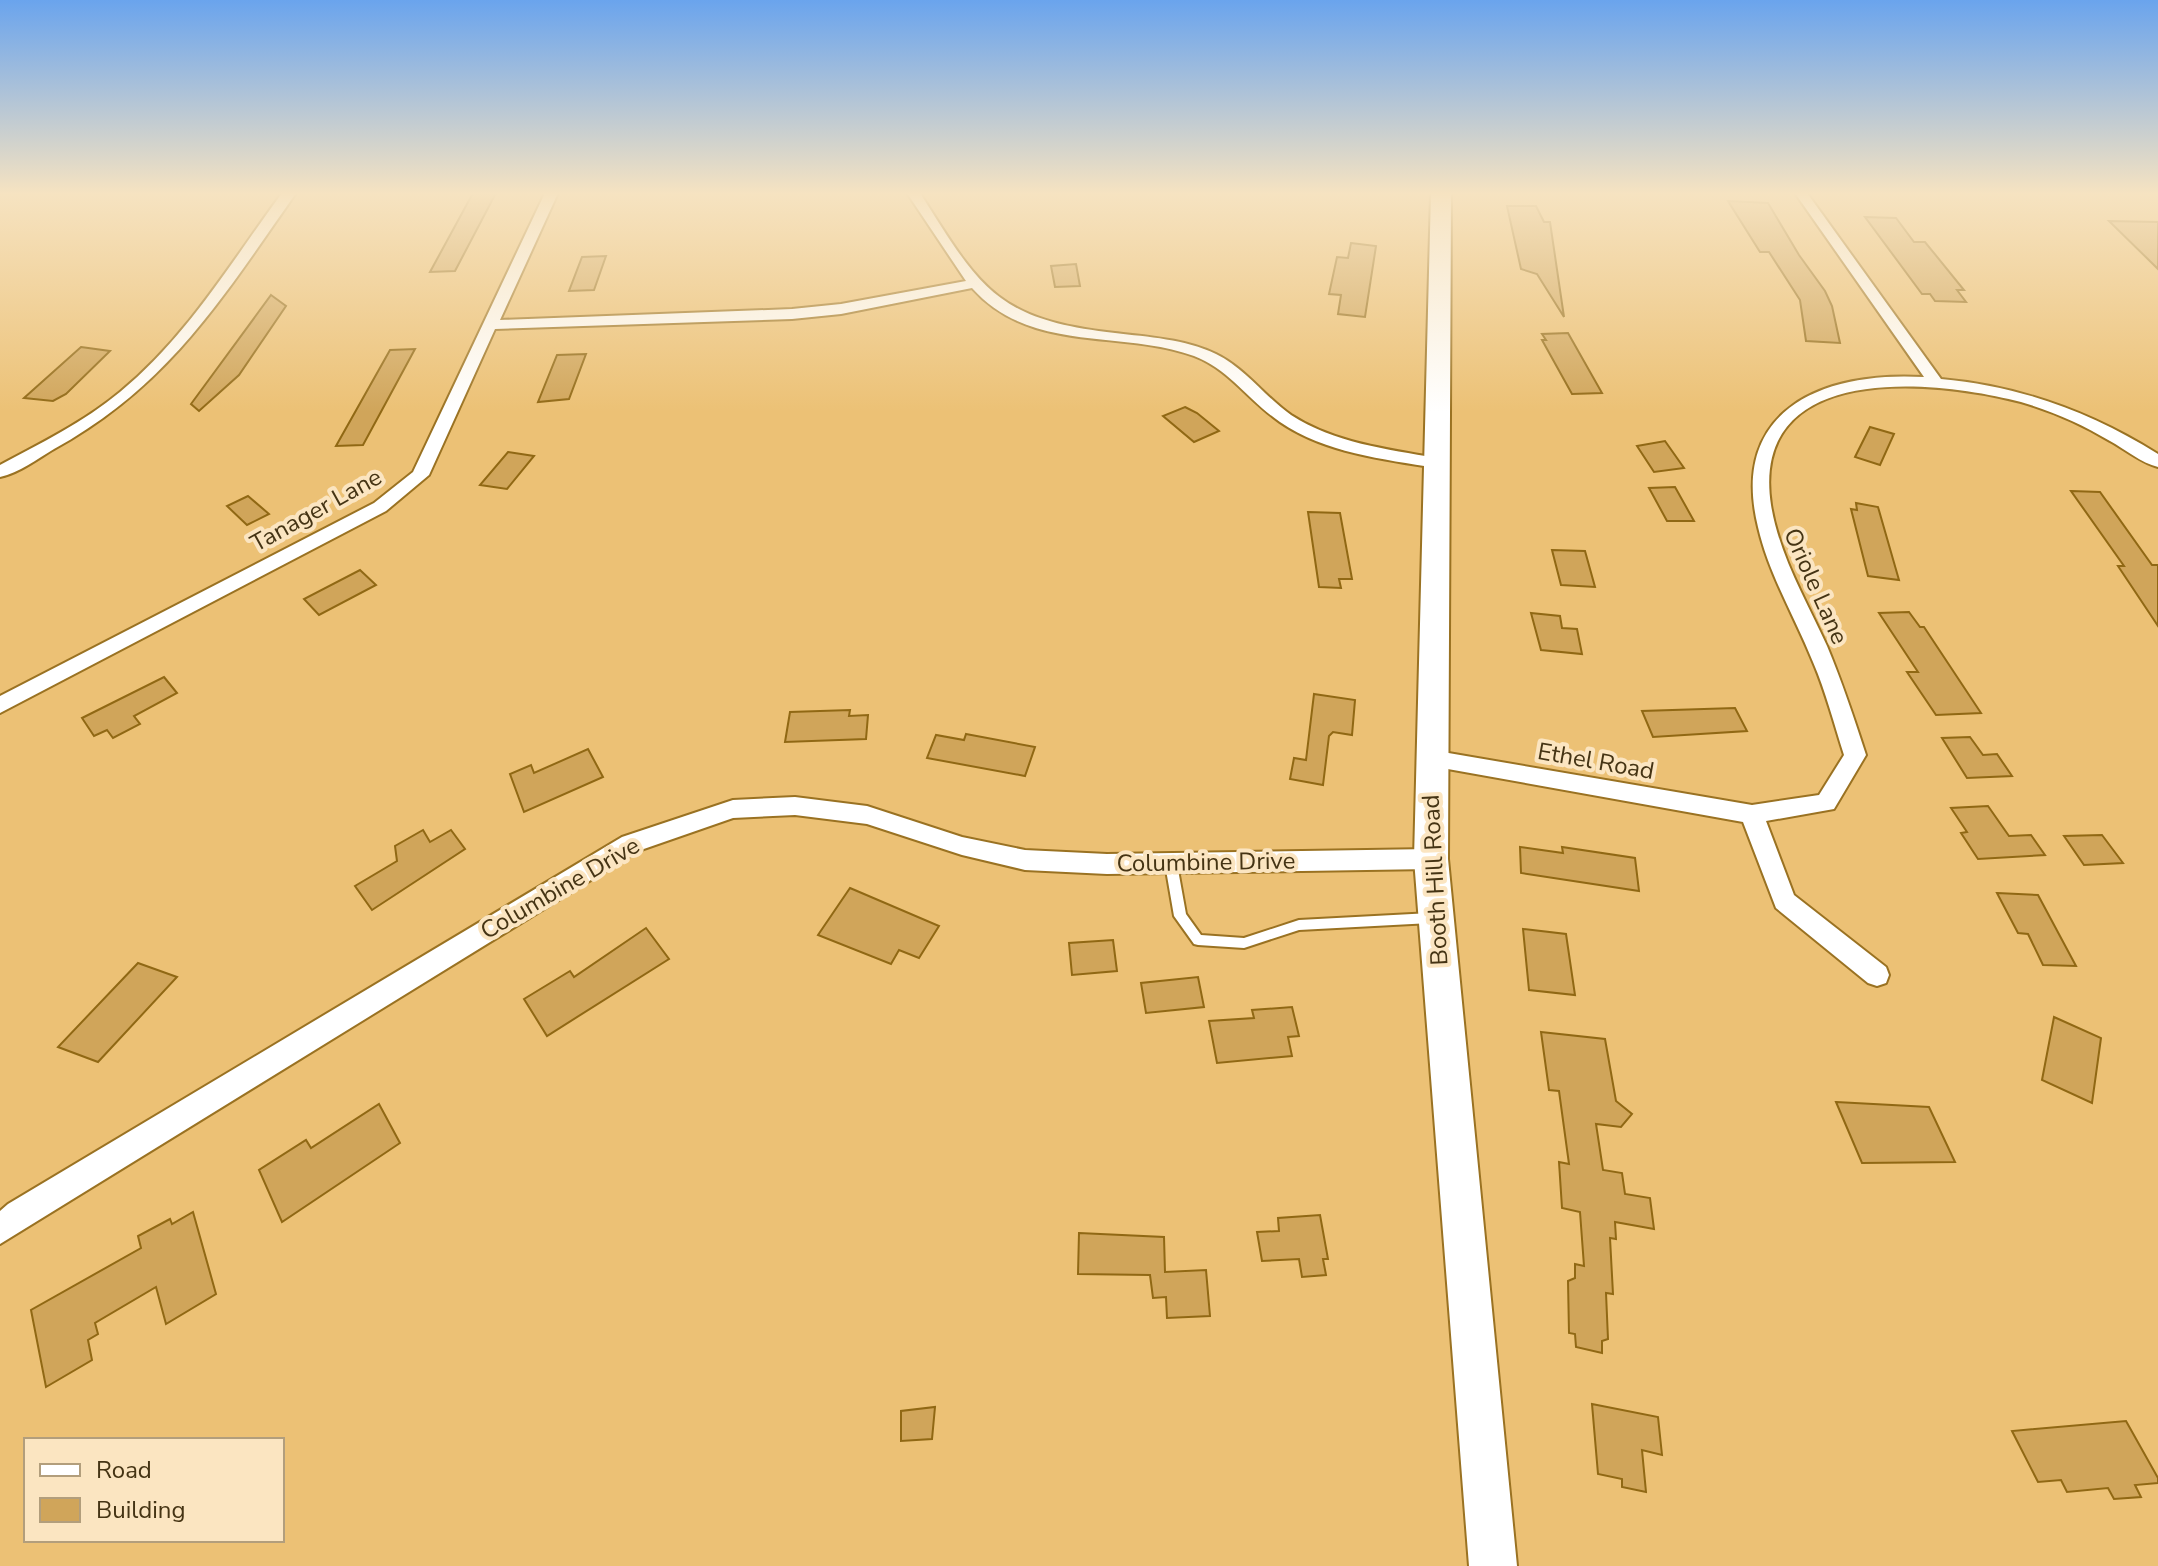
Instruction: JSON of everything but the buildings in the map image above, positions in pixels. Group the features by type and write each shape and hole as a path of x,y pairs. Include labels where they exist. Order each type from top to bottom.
{"street":[{"path":"0,472 96,417 139,384 168,355 234,266"},
{"name":"Tanager Lane","path":"0,705 380,507 420,475 516,266"},
{"path":"964,266 1010,314 1042,325 1162,342 1200,353 1245,379 1282,416 1329,440 1436,463"},
{"name":"Booth Hill Road","path":"1440,266 1431,859 1493,1566"},
{"path":"1853,266 1935,381"},
{"path":"488,325 792,314 841,309 977,283"},
{"name":"Oriole Lane","path":"1752,814 1826,803 1855,755 1825,666 1764,525 1760,477 1770,439 1788,415 1831,389 1873,382 1935,381 2028,399 2105,428 2158,462"},
{"name":"Ethel Road","path":"1431,758 1752,814"},
{"name":"Columbine Drive","path":"0,1230 18,1214 630,844 733,809 795,806 867,815 962,846 1025,860 1171,864 1431,859"},
{"path":"1752,814 1784,901 1877,975"}],"lane":[{"path":"1171,864 1180,916 1198,940 1244,943 1299,925 1435,917"}]}
